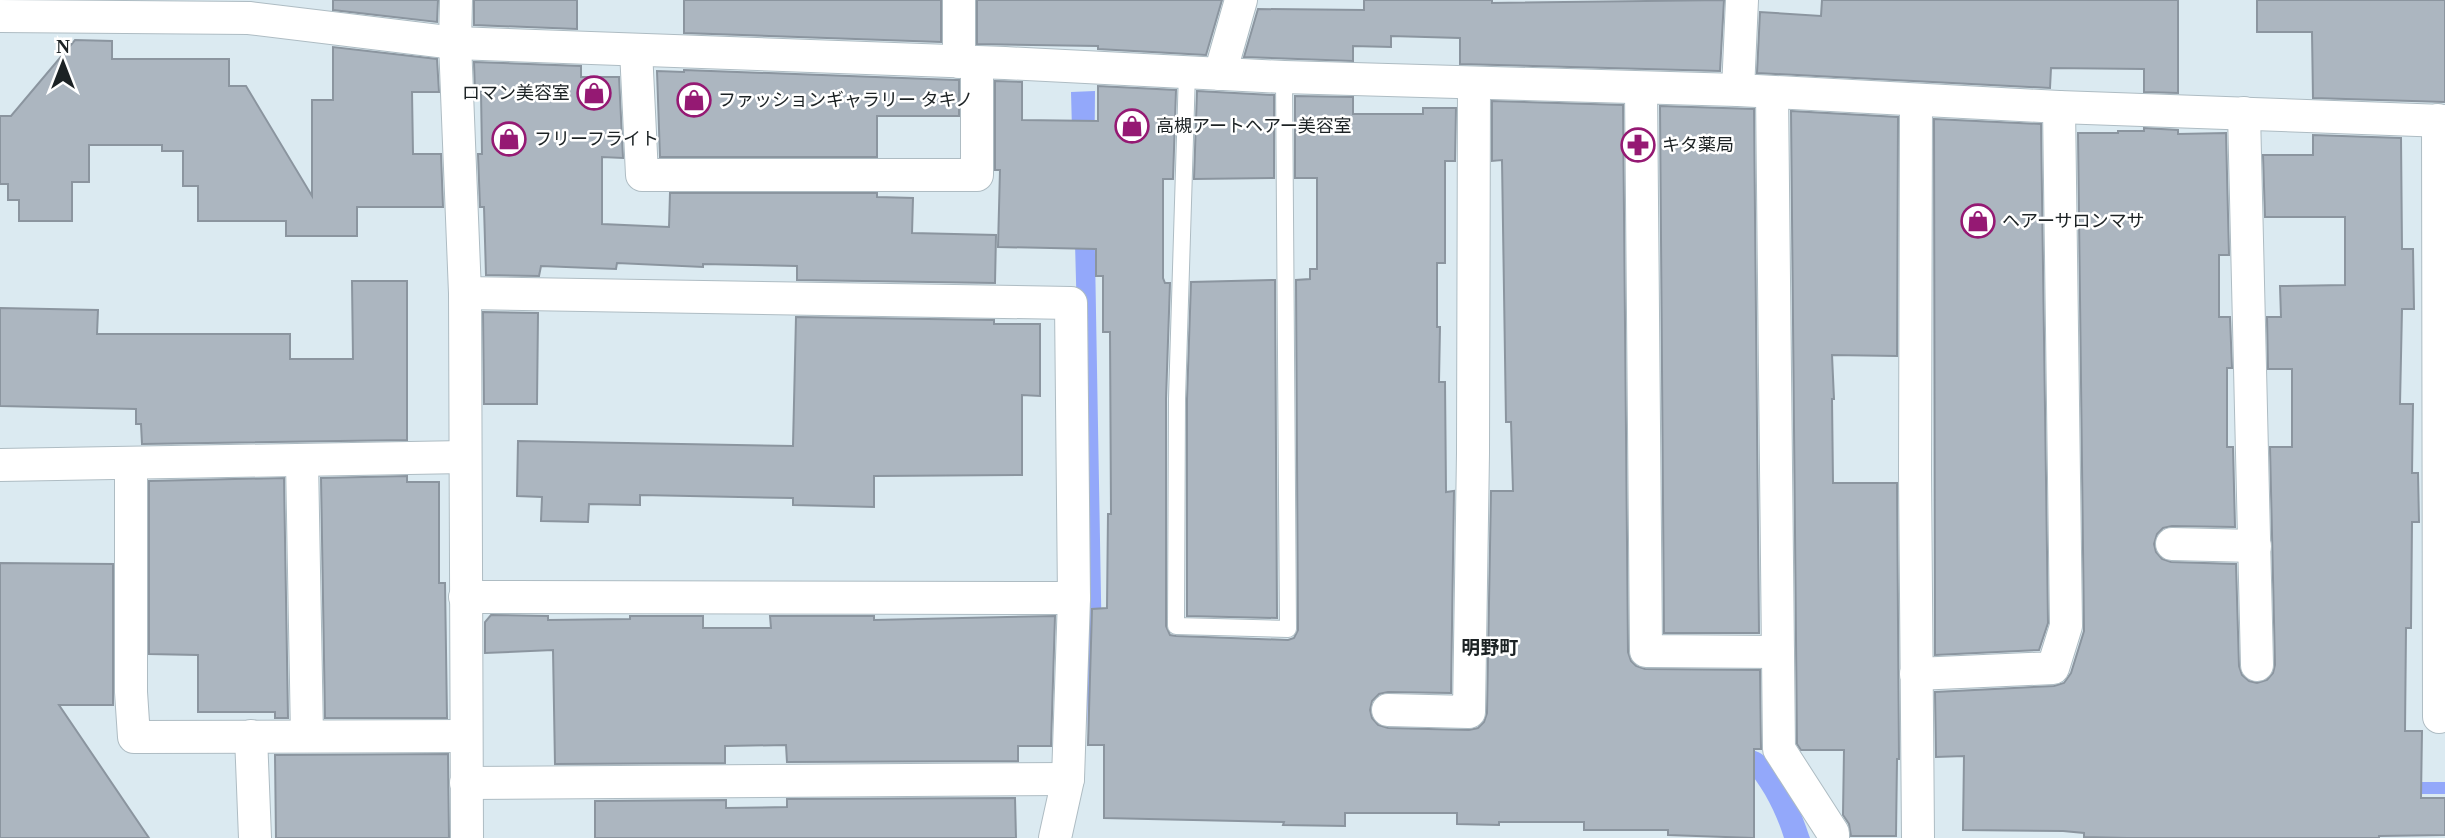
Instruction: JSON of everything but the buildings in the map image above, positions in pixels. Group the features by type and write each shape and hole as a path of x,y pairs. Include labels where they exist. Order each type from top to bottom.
{"street":[{"path":"456,0 455,43 466,293 467,838"},
{"path":"636,50 642,176 977,176 968,62 959,0"},
{"path":"1220,74 1241,0"},
{"path":"1738,90 1742,0"},
{"path":"0,16 67,8 248,9 455,43 1284,77 1738,90 2059,107 2441,121 2440,717"},
{"path":"1388,709 1469,712 1474,83"},
{"path":"1641,88 1646,651 1778,652"},
{"path":"1772,92 1779,749 1833,833 1833,838"},
{"path":"1916,100 1918,838"},
{"path":"1916,674 2053,668 2066,626 2059,107"},
{"path":"2244,113 2257,664"},
{"path":"466,293 1070,303 1074,598 1068,779 1055,838"},
{"path":"0,465 466,457"},
{"path":"302,460 307,736"},
{"path":"131,463 131,692 134,737 466,736"},
{"path":"2172,544 2255,546"},
{"path":"466,597 1074,598"},
{"path":"251,736 255,838"},
{"path":"466,783 1068,779"}],"lane":[{"path":"1187,72 1177,399 1176,626 1289,629 1284,77"}],"water":[{"path":"1095,91 1094,198 1103,711 1114,718 1742,747 1761,754 1778,770 1798,805 1810,838 1784,838 1768,800 1745,767 1088,733 1071,92"}],"waterway":[{"path":"2417,788 2445,788"}],"place":[{"name":"ロマン美容室","path":"594,93"},
{"name":"ファッションギャラリー タキノ","path":"694,100"},
{"name":"高槻アートヘアー美容室","path":"1132,126"},
{"name":"フリーフライト","path":"509,139"},
{"name":"キタ薬局","path":"1638,145"},
{"name":"ヘアーサロンマサ","path":"1978,221"}],"district":[{"name":"明野町","path":"1490,647"}]}
